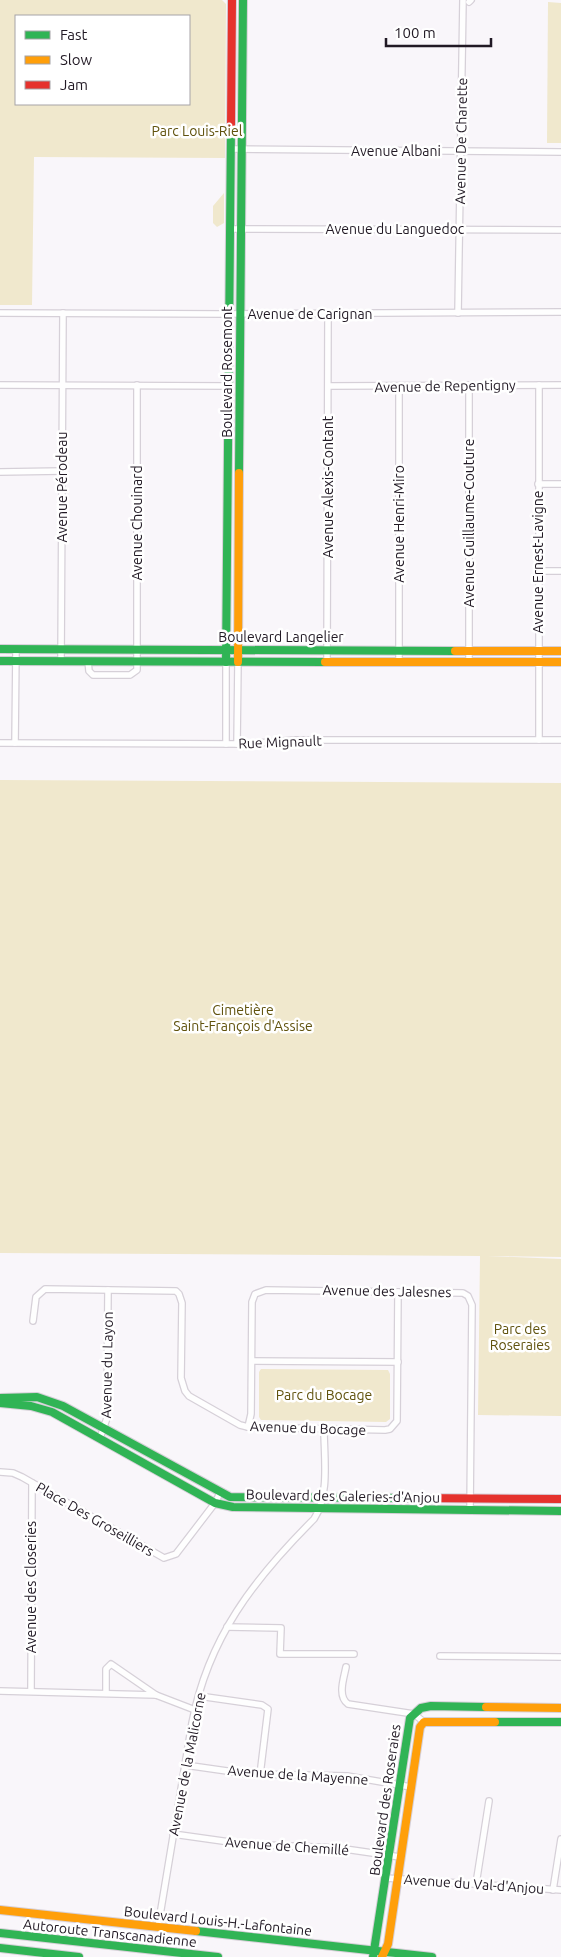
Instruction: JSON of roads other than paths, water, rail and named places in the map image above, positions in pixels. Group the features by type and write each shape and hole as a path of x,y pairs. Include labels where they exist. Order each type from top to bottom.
{"main road":[{"name":"Boulevard Rosemont","path":"226,662 232,0"},
{"name":"Boulevard Rosemont","path":"238,662 243,0"},
{"name":"Boulevard Langelier","path":"0,649 561,651"},
{"name":"Boulevard Langelier","path":"0,661 561,662"},
{"name":"Boulevard des Galeries-d'Anjou","path":"0,1398 17,1396 50,1400 220,1493 238,1498 561,1499"},
{"name":"Boulevard des Galeries-d'Anjou","path":"0,1403 44,1409 100,1438 215,1503 245,1508 561,1511"},
{"name":"Boulevard des Roseraies","path":"373,1954 380,1902 390,1855 408,1723 414,1714 421,1708 431,1706 561,1708"},
{"name":"Boulevard des Roseraies","path":"383,1955 388,1944 420,1727 424,1722 561,1722"},
{"name":"Boulevard Louis-H.-Lafontaine","path":"0,1910 158,1926 373,1954 432,1957"},
{"name":"Autoroute Transcanadienne","path":"0,1933 218,1957"},
{"name":"Autoroute Transcanadienne","path":"0,1948 79,1957"}],"street":[{"name":"Avenue De Charette","path":"458,313 461,151 468,1"},
{"name":"Avenue Albani","path":"231,150 561,152"},
{"name":"Avenue du Languedoc","path":"229,229 561,230"},
{"name":"Avenue de Carignan","path":"0,313 328,314 561,312"},
{"name":"Avenue Pérodeau","path":"60,661 63,313"},
{"name":"Avenue Alexis-Contant","path":"327,661 328,314"},
{"path":"0,385 228,386"},
{"name":"Avenue Guillaume-Couture","path":"469,385 469,661"},
{"name":"Avenue Ernest-Lavigne","path":"538,385 539,740"},
{"name":"Avenue de Repentigny","path":"329,386 561,385"},
{"name":"Avenue Chouinard","path":"137,662 138,386"},
{"name":"Avenue Henri-Miro","path":"399,386 399,661"},
{"path":"0,472 62,471"},
{"path":"538,484 561,484"},
{"path":"538,571 561,571"},
{"path":"15,743 16,650"},
{"path":"88,661 89,671 96,675 134,674 137,670 137,662"},
{"name":"Boulevard Rosemont","path":"226,662 226,744"},
{"name":"Boulevard Rosemont","path":"237,744 238,662"},
{"name":"Rue Mignault","path":"0,743 237,744 296,740 561,740"},
{"name":"Avenue du Bocage","path":"34,1321 36,1297 41,1290 170,1290 179,1294 182,1303 181,1378 185,1391 194,1399 240,1425 248,1427 385,1430 394,1426 397,1422 398,1292"},
{"name":"Avenue du Layon","path":"100,1438 105,1429 107,1418 108,1290"},
{"name":"Avenue des Jalesnes","path":"248,1427 251,1414 252,1302 255,1294 266,1290 457,1292 468,1296 470,1300 470,1510"},
{"path":"252,1361 398,1362"},
{"name":"Avenue de la Malicorne","path":"158,1926 185,1765 199,1696 212,1659 227,1627 263,1572 320,1509 323,1498 324,1429"},
{"name":"Place Des Groseilliers","path":"0,1472 13,1474 32,1483 164,1558 176,1554 215,1503 220,1493"},
{"name":"Avenue des Closeries","path":"31,1691 32,1483"},
{"path":"227,1627 281,1628 280,1654 354,1654"},
{"path":"440,1656 561,1657"},
{"path":"106,1693 106,1669 110,1664 156,1695 195,1710"},
{"path":"346,1667 342,1694 348,1704 414,1714 424,1722"},
{"path":"0,1691 156,1695"},
{"path":"199,1696 262,1705 268,1709 260,1775"},
{"name":"Avenue de la Mayenne","path":"185,1765 260,1775 347,1776 411,1787"},
{"path":"476,1884 489,1801"},
{"name":"Avenue de Chemillé","path":"173,1834 236,1843 338,1848 400,1857"},
{"path":"553,1890 561,1839"},
{"name":"Avenue du Val-d'Anjou","path":"386,1878 561,1890"}],"park label":[{"name":"Parc Louis-Riel","path":"197,131"},
{"name":"Cimetière Saint-François d'Assise","path":"243,1018"},
{"name":"Parc des Roseraies","path":"520,1338"},
{"name":"Parc du Bocage","path":"324,1395"}]}
